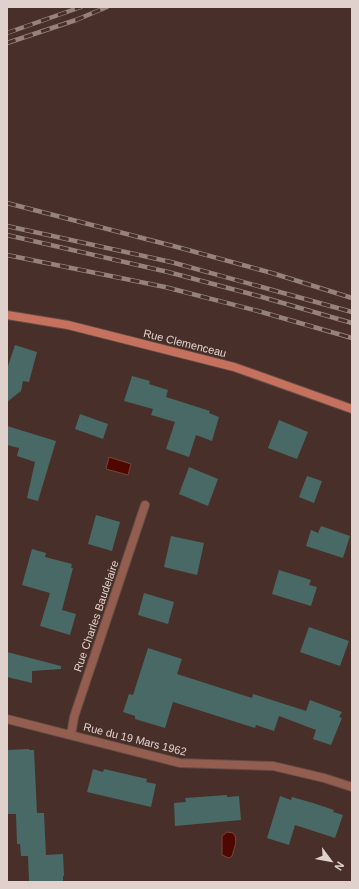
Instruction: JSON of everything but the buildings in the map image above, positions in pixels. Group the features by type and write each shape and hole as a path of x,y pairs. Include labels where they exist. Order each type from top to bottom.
{"street":[{"name":"Rue Clemenceau","path":"7,316 68,325 234,367 352,409"},
{"name":"Rue Charles Baudelaire","path":"71,735 74,717 145,505"},
{"name":"Rue du 19 Mars 1962","path":"7,719 180,763 273,766 324,778 352,787"}],"shaded area":[{"path":"109,457 131,464 128,475 106,469"},
{"path":"227,832 233,833 236,838 236,844 232,856 229,858 222,855 222,836"}],"railway":[{"path":"7,33 81,7"},
{"path":"7,43 76,20 107,7"},
{"path":"7,203 272,273 352,298"},
{"path":"7,226 171,262 352,312"},
{"path":"7,235 168,272 352,323"},
{"path":"7,255 165,287 258,311 352,338"}]}
